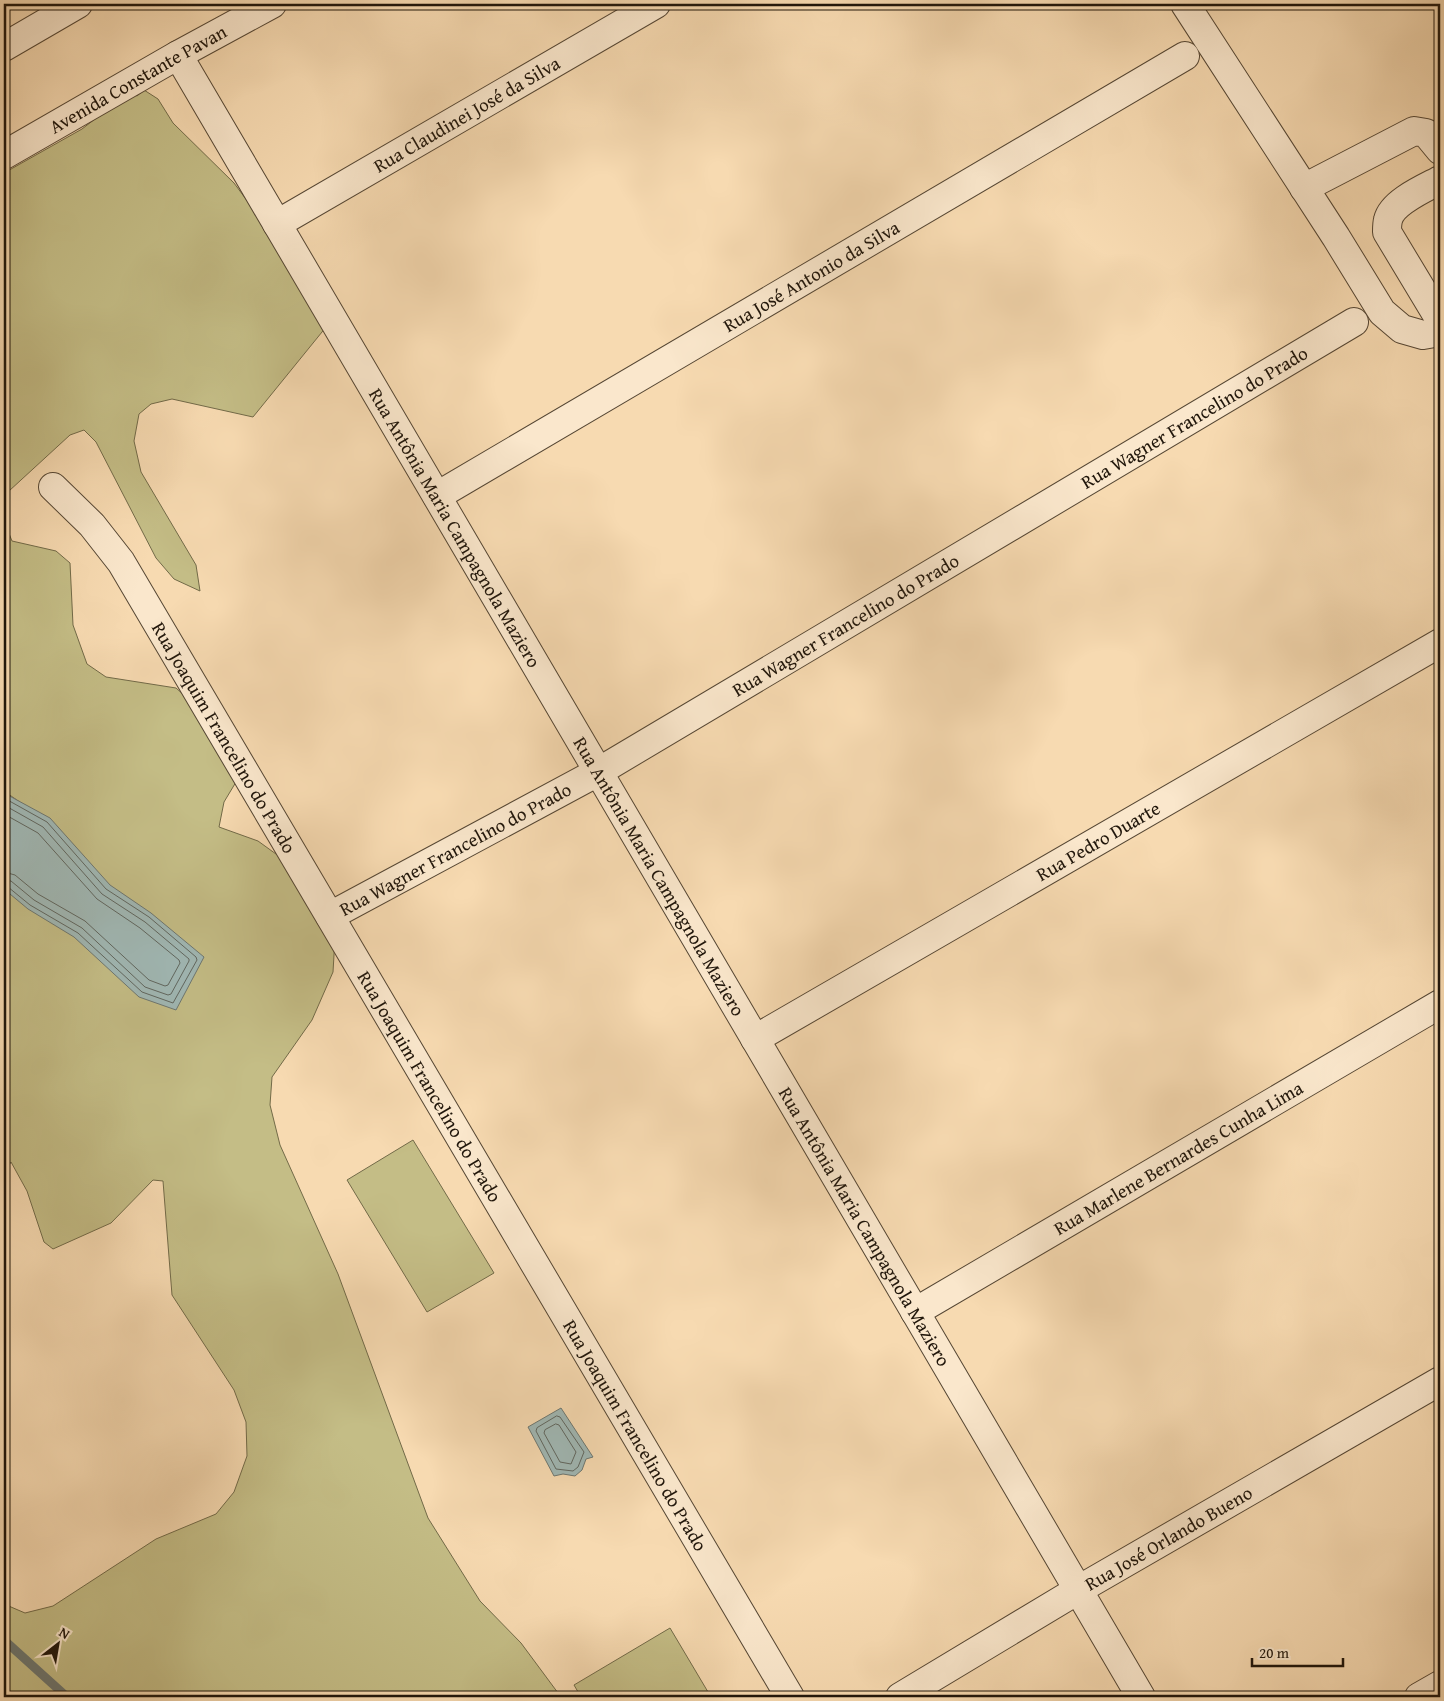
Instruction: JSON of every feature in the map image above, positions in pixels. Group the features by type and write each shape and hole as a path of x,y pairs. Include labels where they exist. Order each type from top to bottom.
{"street":[{"path":"4,47 78,4"},
{"name":"Avenida Constante Pavan","path":"4,155 178,55 272,4"},
{"name":"Rua Claudinei José da Silva","path":"277,224 656,4"},
{"path":"1185,4 1382,312 1402,330 1423,335 1440,332"},
{"name":"Rua Antônia Maria Campagnola Maziero","path":"178,55 1141,1697"},
{"name":"Rua José Antonio da Silva","path":"437,496 1185,56"},
{"path":"1304,188 1414,131 1426,133 1440,150"},
{"path":"1440,180 1410,196 1398,206 1388,219 1387,232 1440,320"},
{"name":"Rua Wagner Francelino do Prado","path":"330,916 598,772 1354,322"},
{"name":"Rua Joaquim Francelino do Prado","path":"53,486 92,525 121,562 790,1697"},
{"name":"Rua Pedro Duarte","path":"755,1040 1440,643"},
{"name":"Rua Marlene Bernardes Cunha Lima","path":"915,1312 1440,1004"},
{"name":"Rua José Orlando Bueno","path":"900,1697 1078,1590 1440,1380"},
{"path":"1419,1697 1440,1684"}],"shaded area":[{"path":"144,90 158,99 173,123 234,183 335,316 253,417 172,399 151,404 139,414 134,441 141,472 196,565 200,591 174,579 156,558 96,442 84,430 70,435 9,491 4,509 4,173 82,129 130,92 137,96"},
{"path":"4,521 12,541 56,551 70,563 73,625 87,664 106,677 176,688 211,719 236,782 224,802 219,827 258,841 305,875 335,938 333,972 312,1020 272,1077 270,1105 280,1145 338,1274 428,1518 480,1601 521,1643 561,1697 4,1697 4,1604 25,1613 53,1606 156,1539 216,1514 234,1492 247,1456 246,1422 234,1390 172,1295 163,1181 153,1180 111,1223 53,1249 44,1242 27,1191 11,1162 4,1173 4,880 88,884 61,831 4,791"},
{"path":"413,1140 494,1273 427,1312 347,1180"},
{"path":"670,1628 711,1697 581,1697 574,1685"}],"water":[{"path":"4,793 50,818 110,885 151,913 204,957 176,1010 139,997 74,937 28,909 4,889"},
{"path":"561,1408 593,1457 586,1459 582,1470 575,1476 563,1474 554,1476 528,1427"}],"waterway":[{"path":"4,1640 67,1697"}]}
